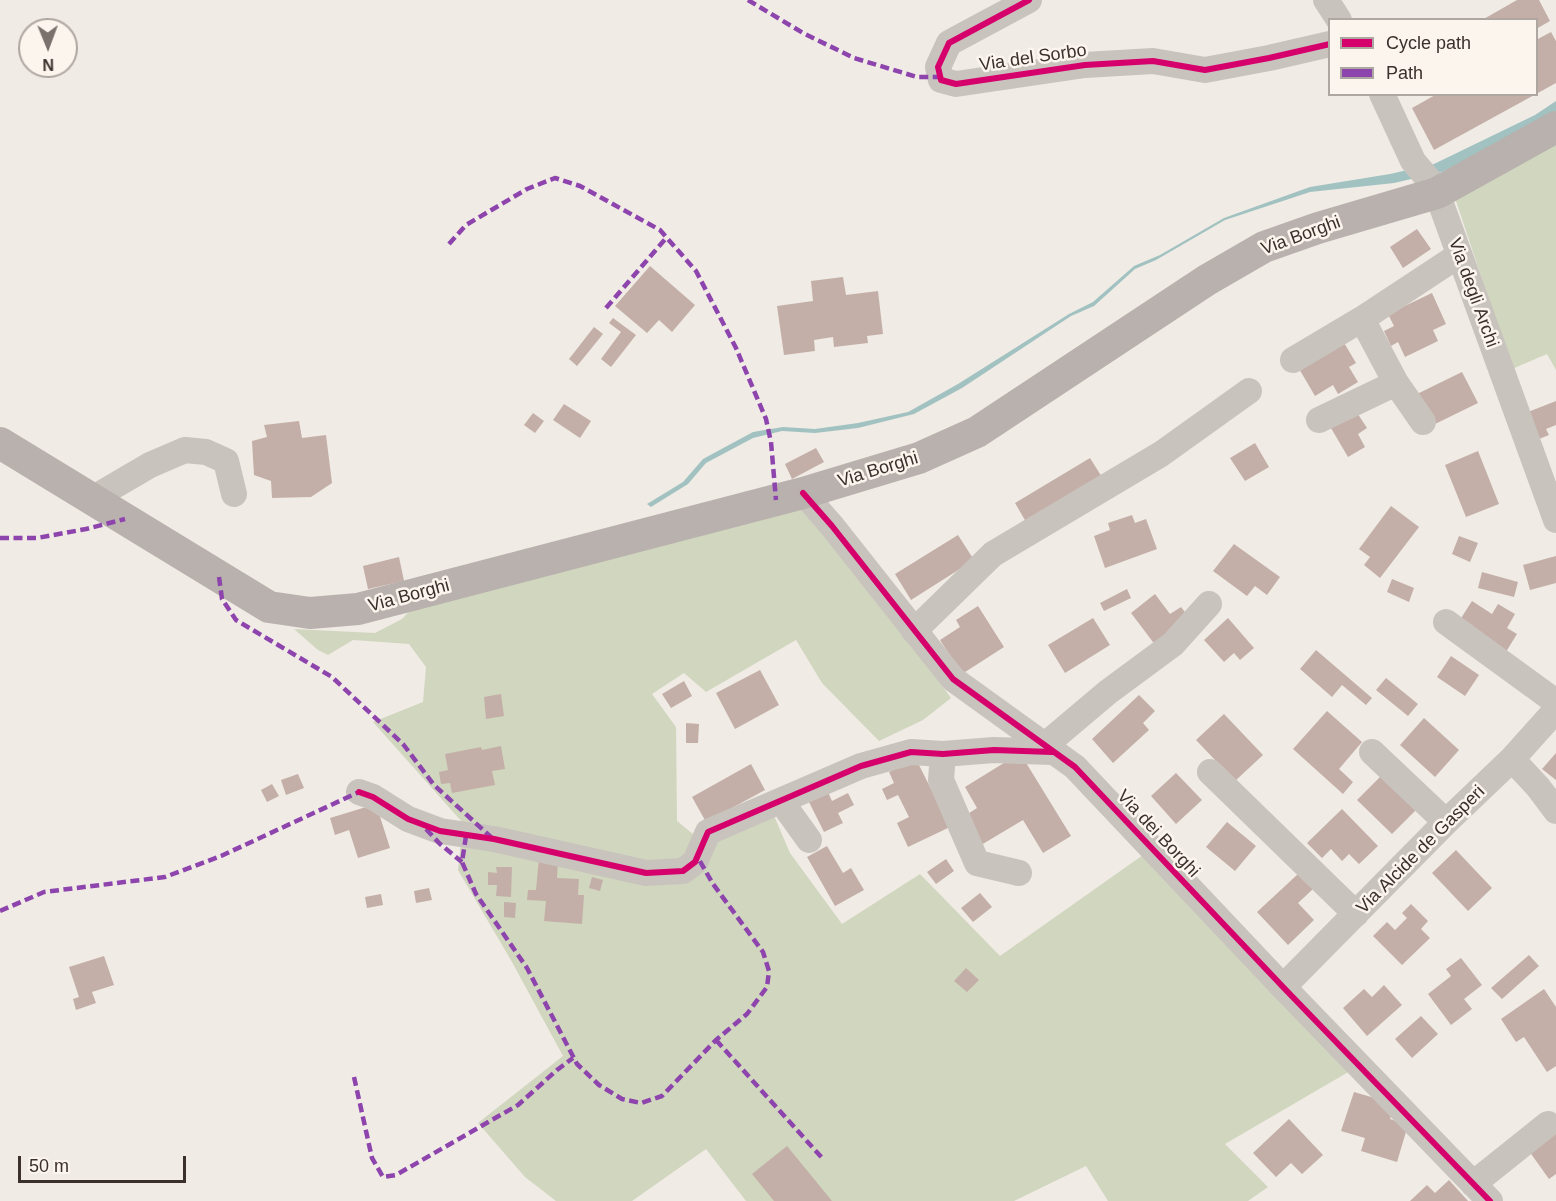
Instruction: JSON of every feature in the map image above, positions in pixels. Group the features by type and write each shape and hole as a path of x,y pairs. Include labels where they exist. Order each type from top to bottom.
{"main road":[{"path":"1426,178 1556,127"},
{"name":"Via Borghi","path":"92,499 269,607 310,613 358,609 803,493 919,458 977,432 1207,280 1264,247 1318,228 1426,178"},
{"path":"0,443 92,499"}],"street":[{"name":"Via del Sorbo","path":"1029,0 949,43 938,67 940,80 956,84 1085,65 1153,61 1205,70 1328,44"},
{"path":"1326,0 1338,18"},
{"path":"1383,96 1426,178"},
{"name":"Via degli Archi","path":"1426,178 1459,255 1556,520"},
{"path":"1293,360 1362,320 1459,255"},
{"path":"1362,320 1396,382 1423,422"},
{"path":"1318,420 1396,382"},
{"path":"914,631 993,554 1161,454 1249,392"},
{"path":"92,499 150,465 185,450 206,452 226,461 234,494"},
{"name":"Via dei Borghi","path":"803,493 832,526 953,680 1075,767 1482,1193"},
{"path":"358,792 373,797 408,819 440,831 494,839 646,873 683,871 695,862 708,832 861,766 911,752 943,754 1048,749 1108,692 1173,644 1209,603"},
{"path":"1446,622 1556,702"},
{"name":"Via Alcide de Gasperi","path":"1283,987 1446,822 1512,759 1556,710"},
{"path":"1372,752 1446,822"},
{"path":"943,754 941,780 977,864 1019,873"},
{"path":"1512,759 1556,811"},
{"path":"1210,772 1356,914"},
{"path":"781,801 808,840"},
{"path":"1482,1193 1548,1124"}],"green space":[{"path":"1556,141 1556,370 1547,354 1512,369 1455,198"},
{"path":"798,507 863,578 951,698 923,720 879,741 822,683 796,640 706,692 684,673 652,694 676,727 677,821 710,848 716,835 772,811 790,853 842,924 920,874 1000,956 1143,855 1350,1071 1225,1144 1268,1187 1248,1201 1108,1201 1086,1166 1014,1201 746,1201 706,1149 632,1201 556,1201 525,1177 478,1123 563,1056 458,870 463,823 373,722 423,702 426,667 409,644 353,640 328,655 318,650 294,629 375,633 402,619 417,603"}],"water":[{"path":"1556,101 1556,111 1442,172 1394,183 1310,192 1225,220 1156,260 1135,269 1094,306 1071,316 962,388 914,414 858,428 815,433 782,431 753,438 706,463 688,484 651,507 647,504 683,482 703,459 753,432 783,427 815,429 858,423 908,412 958,384 1069,314 1093,302 1134,266 1160,255 1224,218 1310,187 1390,174 1434,164 1535,115"}],"building":[{"path":"1517,0 1539,0 1550,21 1538,28 1538,18 1486,18"},
{"path":"1551,32 1556,41 1556,83 1538,93 1538,39"},
{"path":"1433,96 1532,96 1434,150 1412,108"},
{"path":"1417,229 1431,249 1403,268 1390,247"},
{"path":"650,266 695,305 672,332 659,320 647,333 615,306"},
{"path":"843,277 846,295 878,291 883,334 867,336 868,343 834,347 833,337 814,340 815,351 784,355 777,306 813,301 811,281"},
{"path":"1432,293 1446,324 1433,330 1438,341 1405,357 1398,342 1391,346 1384,331 1394,326 1388,314"},
{"path":"613,318 636,335 611,367 601,359 621,332 609,323"},
{"path":"594,327 603,334 577,366 569,359"},
{"path":"1343,341 1356,363 1349,367 1358,382 1338,394 1333,385 1315,396 1298,367"},
{"path":"1462,372 1478,403 1431,426 1415,395"},
{"path":"1556,401 1556,425 1546,429 1549,435 1539,439 1528,412"},
{"path":"564,404 591,421 580,438 553,420"},
{"path":"1354,408 1367,428 1358,434 1365,447 1348,457 1328,423"},
{"path":"533,413 544,421 535,433 524,425"},
{"path":"299,421 302,438 326,435 332,483 311,497 272,498 271,481 254,475 252,441 267,437 264,425"},
{"path":"1255,443 1269,467 1245,481 1230,458"},
{"path":"816,448 824,462 792,479 785,464"},
{"path":"1478,451 1499,504 1466,517 1445,465"},
{"path":"1090,458 1105,482 1029,527 1015,503"},
{"path":"1391,506 1419,527 1380,578 1364,565 1370,557 1359,549"},
{"path":"1132,515 1135,523 1146,519 1157,549 1105,568 1094,536 1110,530 1108,523"},
{"path":"958,535 974,560 911,600 895,574"},
{"path":"1459,536 1478,543 1470,562 1452,554"},
{"path":"1234,544 1280,577 1267,595 1255,586 1247,596 1213,571"},
{"path":"1556,556 1556,583 1530,590 1523,565"},
{"path":"399,557 404,581 368,589 363,566"},
{"path":"1482,572 1518,582 1514,597 1478,588"},
{"path":"1392,579 1414,588 1409,602 1387,592"},
{"path":"1127,589 1131,598 1104,611 1100,603"},
{"path":"1155,594 1170,614 1181,607 1191,620 1156,646 1131,613"},
{"path":"1472,601 1492,614 1498,604 1515,614 1507,628 1517,634 1504,655 1456,626"},
{"path":"978,606 1004,647 962,674 940,640 960,627 956,620"},
{"path":"1093,618 1110,645 1065,673 1048,645"},
{"path":"1228,618 1254,648 1240,660 1234,653 1224,662 1204,640"},
{"path":"1316,650 1372,698 1366,705 1342,685 1332,697 1300,669"},
{"path":"1451,656 1479,675 1465,696 1437,677"},
{"path":"760,670 779,705 735,729 716,693"},
{"path":"1386,678 1418,704 1408,716 1376,690"},
{"path":"684,681 692,696 671,708 662,694"},
{"path":"501,694 504,716 486,719 484,697"},
{"path":"1139,695 1155,711 1143,723 1149,730 1113,763 1092,739"},
{"path":"1327,711 1362,742 1339,769 1353,782 1343,794 1293,749"},
{"path":"1224,714 1263,755 1235,781 1196,740"},
{"path":"1424,718 1459,750 1435,777 1400,745"},
{"path":"686,723 699,724 698,743 686,743"},
{"path":"501,746 505,769 492,771 495,785 452,793 450,783 441,784 439,772 448,770 445,754 481,747 482,750"},
{"path":"1020,753 1071,836 1043,853 1023,820 981,845 963,817 977,808 965,787"},
{"path":"1556,753 1556,780 1542,769"},
{"path":"916,759 950,827 908,847 897,823 909,817 898,795 887,800 882,789 894,783 889,772"},
{"path":"751,764 765,790 706,822 692,797"},
{"path":"1176,773 1202,800 1176,824 1151,796"},
{"path":"298,774 304,788 286,795 281,780"},
{"path":"1383,774 1418,808 1392,834 1357,800"},
{"path":"272,784 279,796 267,802 261,790"},
{"path":"826,788 832,801 848,793 854,805 838,813 843,823 824,832 807,798"},
{"path":"376,804 390,848 358,858 349,830 335,835 330,818"},
{"path":"1342,809 1378,846 1359,864 1349,854 1342,861 1331,849 1322,858 1307,843"},
{"path":"1227,822 1256,846 1235,871 1206,847"},
{"path":"827,846 843,873 851,868 864,890 835,906 807,857"},
{"path":"1456,850 1492,888 1468,911 1432,873"},
{"path":"539,858 558,859 557,878 579,879 578,895 584,895 582,924 544,921 546,901 527,900 528,890 536,890"},
{"path":"946,859 954,871 936,884 927,872"},
{"path":"496,867 512,867 511,897 496,896 497,885 488,885 488,872 497,873"},
{"path":"1298,874 1313,889 1298,903 1314,920 1288,945 1257,912"},
{"path":"592,877 603,880 600,891 589,888"},
{"path":"429,888 432,900 416,903 414,891"},
{"path":"980,893 992,907 973,922 961,908"},
{"path":"381,894 383,905 367,908 365,897"},
{"path":"504,902 516,903 515,918 504,917"},
{"path":"1411,904 1428,921 1421,929 1430,938 1402,965 1373,936 1387,922 1395,930 1407,918 1402,913"},
{"path":"1529,955 1539,966 1502,999 1491,988"},
{"path":"104,956 114,985 92,992 96,1003 76,1010 73,999 79,997 69,967"},
{"path":"1461,958 1482,985 1464,999 1472,1009 1451,1025 1428,994 1451,976 1446,969"},
{"path":"966,968 979,980 967,992 954,981"},
{"path":"1384,985 1402,1005 1367,1036 1343,1008 1364,989 1372,997"},
{"path":"1544,989 1556,1007 1556,1066 1547,1072 1524,1037 1516,1042 1501,1019"},
{"path":"1421,1016 1438,1034 1412,1058 1395,1039"},
{"path":"1354,1092 1395,1104 1390,1119 1408,1125 1397,1162 1361,1151 1365,1138 1341,1131"},
{"path":"1289,1119 1323,1155 1302,1174 1291,1163 1276,1177 1253,1153"},
{"path":"1556,1132 1556,1174 1549,1179 1529,1151"},
{"path":"787,1146 832,1201 774,1201 752,1174"},
{"path":"1449,1180 1468,1201 1410,1201 1427,1185 1435,1193"}],"marked path":[{"path":"748,0 803,33 854,58 917,77 940,77"},
{"path":"449,244 466,225 527,189 555,178 580,186 660,230 696,271 736,348 766,419 771,442 776,500"},
{"path":"606,308 667,237"},
{"path":"0,538 37,538 125,519"},
{"path":"219,577 222,599 236,620 332,677 403,744 434,785 492,838"},
{"path":"0,911 44,892 165,877 221,856 359,792"},
{"path":"426,829 462,862"},
{"path":"466,836 462,862 476,894 527,968 577,1064 599,1085 622,1099 641,1103 662,1096 716,1040 747,1014 767,987 769,971 763,952 713,884 697,856"},
{"path":"716,1040 823,1159"},
{"path":"354,1077 372,1158 383,1177 396,1175 518,1105 573,1058"}],"cycle path":[{"path":"1029,0 949,43 938,67 941,80 956,84 1085,65 1153,61 1205,70 1328,44"},
{"path":"803,493 832,526 953,679 1075,767 1490,1201"},
{"path":"359,792 373,797 408,819 440,831 494,839 646,873 683,871 695,862 708,832 861,766 911,752 943,754 994,750 1052,752"}]}
